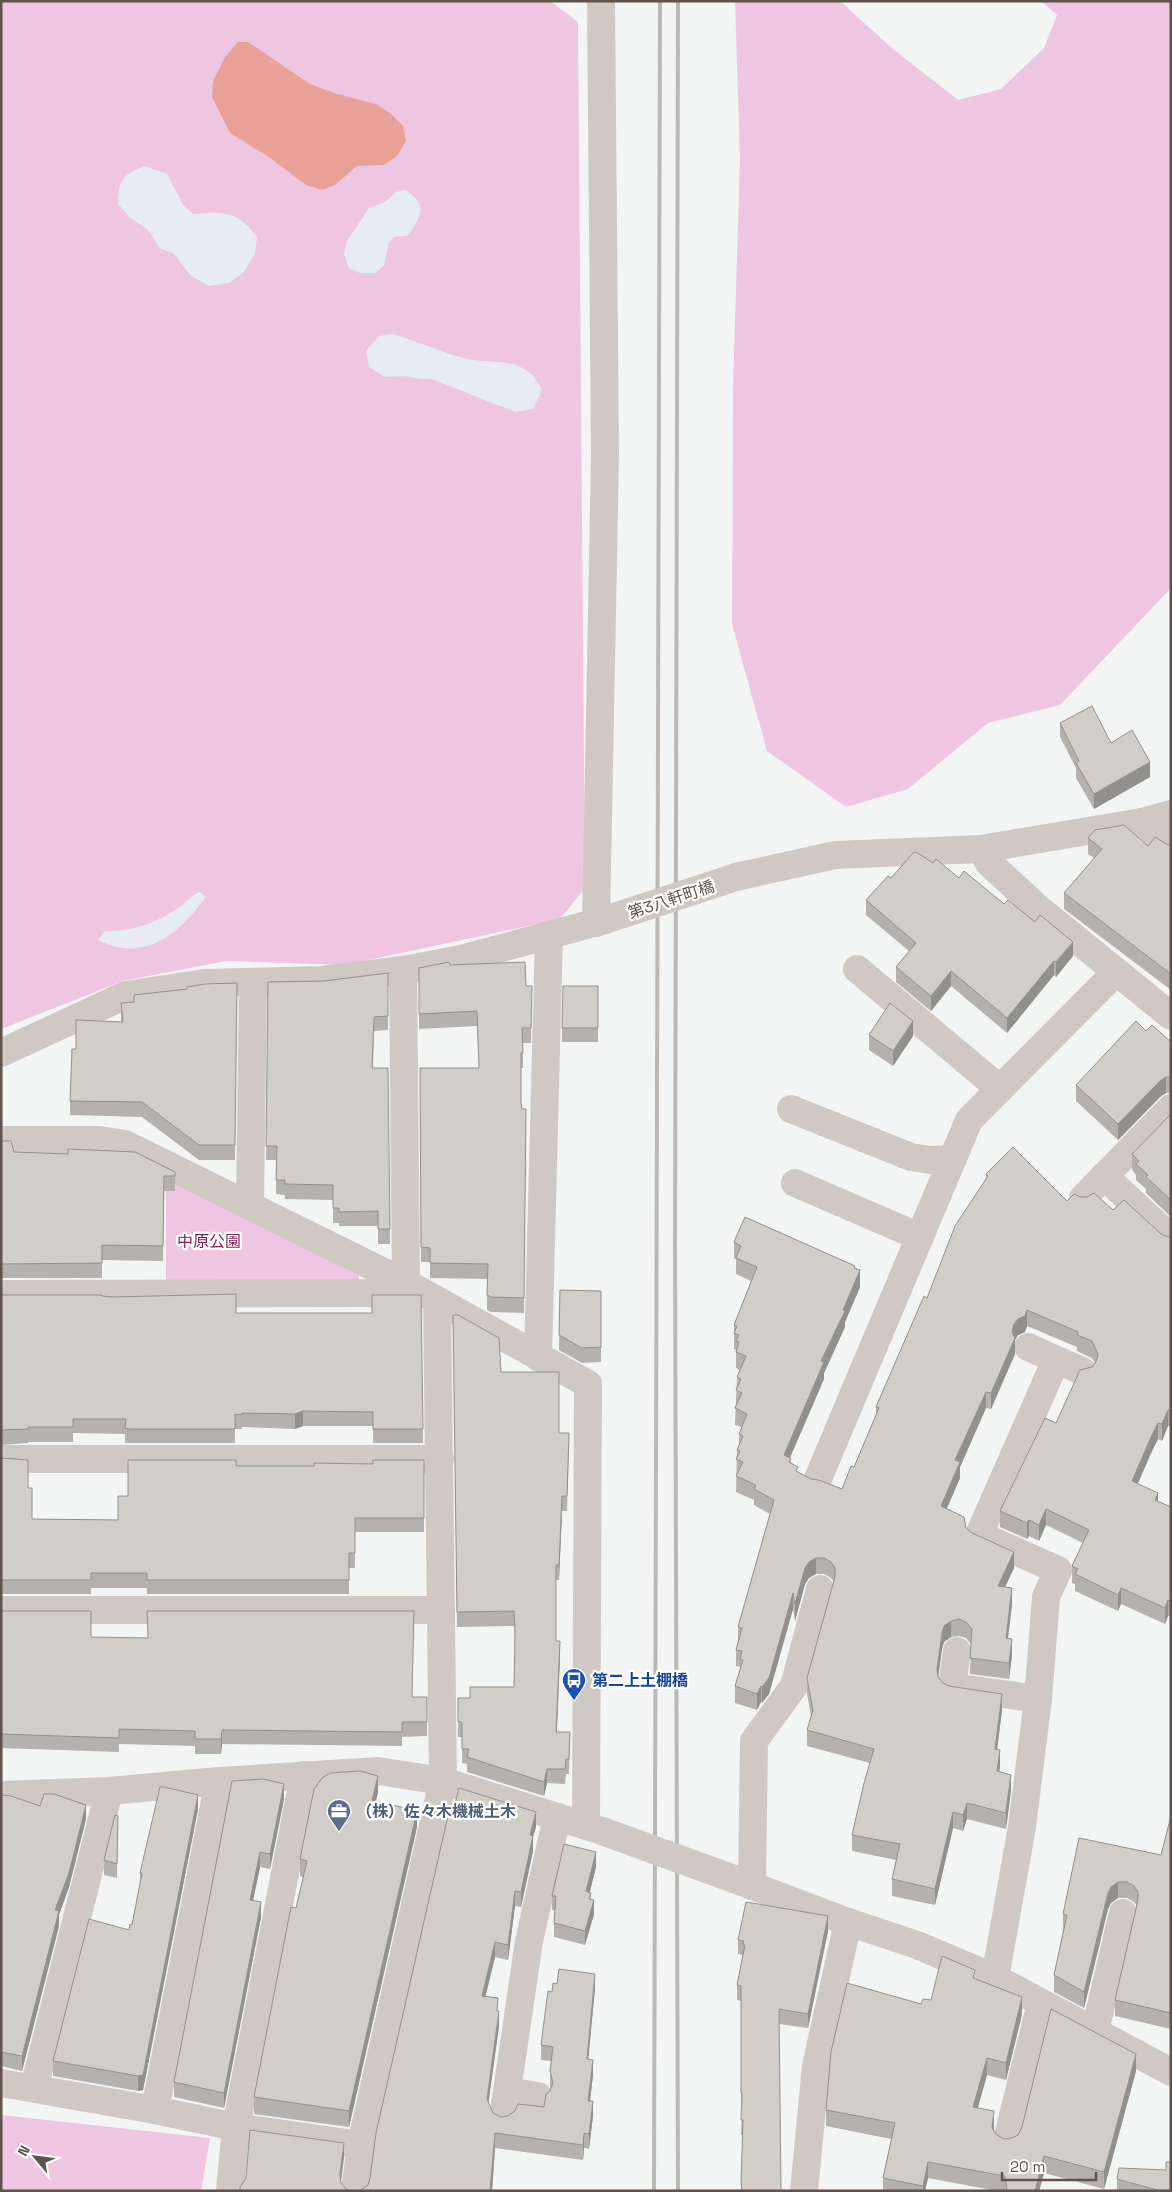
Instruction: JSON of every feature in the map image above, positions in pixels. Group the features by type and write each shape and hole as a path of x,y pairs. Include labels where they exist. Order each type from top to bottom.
{"street":[{"path":"601,1 605,455 601,921"},
{"name":"第3八軒町橋","path":"1,1053 126,995 204,982 322,980 403,970 461,959 601,921 736,877 836,855 981,849 1142,822 1171,814"},
{"path":"1142,822 1171,846"},
{"path":"981,849 989,863 1038,908 1171,1016"},
{"path":"538,1357 549,935"},
{"path":"857,969 1000,1089"},
{"path":"403,970 406,1283"},
{"path":"817,1482 969,1120 1116,972"},
{"path":"250,1205 253,982"},
{"path":"1084,1198 1171,1108"},
{"path":"791,1109 911,1158 930,1160 953,1159"},
{"path":"1,1140 99,1140 125,1144 406,1283 588,1384 594,1828"},
{"path":"1104,1176 1171,1238"},
{"path":"795,1183 920,1237"},
{"path":"1,1294 380,1293 406,1283"},
{"path":"355,2191 361,2145 443,1781 437,1300"},
{"path":"1028,1347 1082,1371"},
{"path":"995,1978 1022,1827 1038,1699 1046,1597 1058,1570 979,1535 1056,1360"},
{"path":"1,1459 440,1459"},
{"path":"743,1883 754,1741 794,1686 820,1589"},
{"path":"1,1610 441,1610"},
{"path":"957,1651 952,1687 1038,1699"},
{"path":"1,1795 109,1792 219,1781 378,1771 443,1781 594,1828 848,1922 917,1945 995,1978 1171,2072"},
{"path":"230,2191 236,2127 304,1775"},
{"path":"155,2110 219,1781"},
{"path":"34,2088 109,1792"},
{"path":"538,2096 505,2103 529,1941 557,1817"},
{"path":"1095,2031 1123,1913"},
{"path":"804,2191 816,2066 848,1922"},
{"path":"1007,2140 1041,2003"},
{"path":"1,2083 155,2110 236,2127 361,2145"}],"green space":[{"path":"1,1 550,1 578,22 585,888 560,919 345,965 226,961 123,981 1,1029"},
{"path":"735,1 840,1 893,49 958,100 1001,89 1044,48 1057,15 1041,1 1171,1 1171,588 1060,705 988,723 908,789 846,807 767,751 732,624 733,388 740,158"},
{"name":"中原公園","path":"166,1173 358,1271 359,1279 355,1283 166,1282"},
{"path":"1,2115 210,2138 201,2191 1,2191"}],"sand":[{"path":"145,166 167,174 183,205 193,214 221,213 236,218 250,228 257,237 255,254 243,273 229,283 209,286 191,276 174,254 160,248 147,229 130,218 118,204 119,189 127,175"},
{"path":"406,190 418,201 420,206 419,217 407,236 394,237 389,243 384,265 376,273 360,273 349,268 344,254 347,241 369,208 385,202 396,192"},
{"path":"394,334 458,357 518,366 533,375 542,390 533,409 515,412 432,379 405,376 385,377 369,367 366,351 379,336"},
{"path":"200,892 206,897 196,910 172,933 160,941 146,946 131,948 115,947 98,940 105,931 125,930 143,926 170,914 193,895"}],"shaded area":[{"path":"238,42 248,42 310,84 337,94 376,104 390,113 403,126 406,141 397,156 384,165 357,166 335,185 322,190 306,185 269,157 230,133 212,97 213,81 225,57"}],"building":[{"path":"1092,706 1111,743 1132,730 1150,762 1094,794 1076,763 1079,761 1060,723"},
{"path":"1124,825 1148,846 1155,837 1171,845 1171,974 1064,893 1102,849 1088,838 1095,830"},
{"path":"916,852 933,863 936,859 959,878 964,871 1004,904 1008,900 1035,922 1040,915 1073,942 1056,962 1054,961 1007,1018 951,971 931,996 896,967 916,943 866,900 888,876 891,878"},
{"path":"449,962 450,965 525,962 526,986 532,986 531,1028 522,1028 523,1053 521,1053 521,1102 522,1109 526,1109 524,1298 491,1297 487,1295 488,1264 430,1263 430,1248 421,1247 420,1068 479,1068 477,1011 419,1014 419,968"},
{"path":"388,973 388,1016 374,1017 372,1068 388,1068 390,1229 378,1229 378,1211 339,1212 339,1208 333,1208 333,1185 285,1184 285,1180 276,1180 277,1146 266,1146 268,982 324,981"},
{"path":"237,983 235,1145 199,1145 142,1102 70,1101 72,1049 76,1049 76,1020 123,1022 121,1003 134,1002 134,995 187,989 187,987 205,984"},
{"path":"563,986 598,986 598,1028 562,1028"},
{"path":"890,1003 913,1021 893,1051 869,1035"},
{"path":"1136,1021 1146,1031 1152,1025 1171,1042 1171,1077 1166,1077 1160,1081 1118,1124 1076,1085"},
{"path":"1171,1114 1171,1200 1146,1177 1148,1175 1136,1164 1139,1161 1132,1154"},
{"path":"1,1141 11,1141 14,1152 68,1154 68,1149 135,1152 175,1172 175,1176 164,1176 163,1246 102,1245 102,1263 1,1264"},
{"path":"1013,1147 1067,1201 1074,1194 1080,1197 1087,1197 1094,1193 1113,1210 1124,1200 1161,1234 1171,1237 1171,1411 1168,1410 1162,1424 1158,1423 1132,1481 1158,1493 1155,1500 1171,1507 1171,1601 1168,1600 1165,1608 1121,1588 1118,1595 1075,1574 1078,1569 1072,1566 1089,1530 1046,1509 1039,1525 1029,1520 1027,1523 1000,1511 1045,1418 1056,1423 1080,1370 1092,1367 1096,1362 1098,1354 1092,1341 1077,1335 1078,1332 1027,1310 1025,1316 1018,1319 1014,1324 1012,1332 1015,1338 991,1393 986,1392 955,1460 960,1462 941,1506 964,1517 966,1528 972,1533 1014,1552 998,1586 1012,1588 1006,1638 1012,1639 1009,1663 970,1658 972,1629 966,1622 959,1619 951,1621 944,1626 937,1669 938,1677 949,1686 1002,1694 995,1749 1000,1750 997,1771 1011,1775 1006,1813 967,1803 963,1815 953,1812 935,1889 892,1879 900,1844 852,1835 874,1749 807,1730 813,1710 807,1678 835,1577 835,1568 831,1562 824,1558 816,1558 809,1562 805,1568 795,1604 793,1593 769,1678 761,1686 757,1694 735,1686 743,1660 740,1659 742,1651 736,1650 742,1628 738,1627 774,1500 754,1489 756,1485 736,1476 743,1462 736,1459 740,1451 737,1450 743,1436 739,1434 747,1414 735,1408 742,1393 736,1390 741,1379 737,1377 746,1356 736,1352 739,1342 736,1341 739,1335 734,1333 737,1326 734,1325 757,1267 736,1258 741,1246 734,1242 745,1217 855,1266 854,1268 860,1270 843,1310 845,1311 821,1361 824,1362 784,1455 791,1458 789,1462 798,1467 796,1471 811,1479 819,1480 842,1489 851,1466 854,1467 879,1408 876,1407 924,1296 927,1298 955,1226 988,1176 986,1174"},
{"path":"560,1290 601,1291 601,1347 582,1348 559,1335"},
{"path":"236,1294 236,1313 372,1313 372,1295 421,1295 423,1429 373,1429 373,1412 303,1411 295,1414 235,1414 235,1429 129,1429 125,1428 126,1419 73,1419 73,1427 28,1427 28,1429 1,1430 1,1295 102,1295 113,1297"},
{"path":"453,1315 458,1315 499,1338 501,1372 559,1372 559,1433 569,1433 567,1496 562,1496 559,1565 556,1565 556,1641 560,1641 556,1732 570,1732 569,1759 566,1759 565,1769 547,1769 544,1782 467,1757 469,1749 462,1749 462,1722 458,1722 458,1698 470,1698 470,1687 514,1687 515,1628 514,1611 457,1612"},
{"path":"1,1458 28,1460 28,1488 32,1488 32,1519 118,1520 118,1496 128,1496 128,1460 236,1460 236,1466 314,1466 314,1463 373,1464 373,1460 424,1460 424,1518 355,1518 355,1553 349,1553 349,1580 147,1580 147,1573 91,1573 91,1580 1,1580"},
{"path":"1,1611 91,1611 91,1637 148,1638 147,1611 414,1611 412,1697 427,1697 427,1722 402,1722 402,1732 222,1730 221,1739 195,1739 195,1731 119,1729 119,1738 1,1734"},
{"path":"360,1771 378,1776 372,1800 417,1811 349,2111 254,2097 291,1907 296,1908 307,1861 300,1859 314,1789 322,1778 330,1773"},
{"path":"263,1779 284,1784 270,1854 260,1852 250,1900 261,1902 224,2093 174,2082 232,1781"},
{"path":"160,1787 198,1795 143,2075 138,2076 53,2061 89,1919 129,1930 130,1924 132,1925 142,1873 140,1873"},
{"path":"459,1788 536,1812 530,1835 533,1836 521,1892 515,1891 508,1945 495,1942 482,1996 498,1998 497,2011 499,2011 487,2099 493,2113 501,2117 508,2116 515,2111 518,2104 544,2107 546,2094 550,2091 553,2083 550,2071 553,2047 541,2045 548,1991 552,1992 553,1983 557,1984 559,1969 595,1974 587,2059 593,2060 588,2101 593,2101 589,2134 584,2133 583,2145 495,2133 490,2191 359,2191 368,2185 370,2178 376,2133 447,1820 450,1807 454,1808"},
{"path":"44,1794 54,1794 86,1805 69,1873 55,1910 59,1911 22,2056 1,2052 1,1795 11,1796 40,1806"},
{"path":"115,1815 118,1816 117,1864 104,1860"},
{"path":"1171,1816 1171,2013 1115,2000 1138,1900 1138,1892 1134,1886 1127,1882 1118,1882 1111,1887 1108,1893 1084,1992 1054,1975 1067,1915 1063,1914 1079,1838 1161,1855"},
{"path":"564,1844 596,1852 586,1891 591,1893 589,1899 594,1900 585,1931 554,1923 556,1896 552,1896"},
{"path":"746,1902 828,1916 808,2014 779,2009 781,2191 742,2191 741,1986 737,1985 745,1945 743,1944 744,1941 738,1940"},
{"path":"942,1956 975,1970 973,1978 1022,1997 1006,2063 987,2058 973,2107 994,2111 992,2128 997,2135 1004,2139 1018,2135 1022,2127 1051,2009 1136,2054 1104,2172 1044,2156 1035,2191 1007,2191 1005,2176 928,2162 923,2186 883,2178 895,2123 826,2110 831,2052 847,1983 921,2004 923,1999 931,2000"},
{"path":"250,2130 344,2143 340,2174 341,2183 346,2189 351,2191 240,2191 240,2187 246,2178"},
{"path":"1166,2162 1171,2162 1171,2191 1161,2191 1117,2179 1119,2168 1166,2170"}],"railway":[{"path":"654,2191 660,1"},
{"path":"678,1 675,1247 678,2191"}],"place":[{"name":"第二上土棚橋","path":"574,1701"},
{"name":"（株）佐々木機械土木","path":"339,1832"}]}
